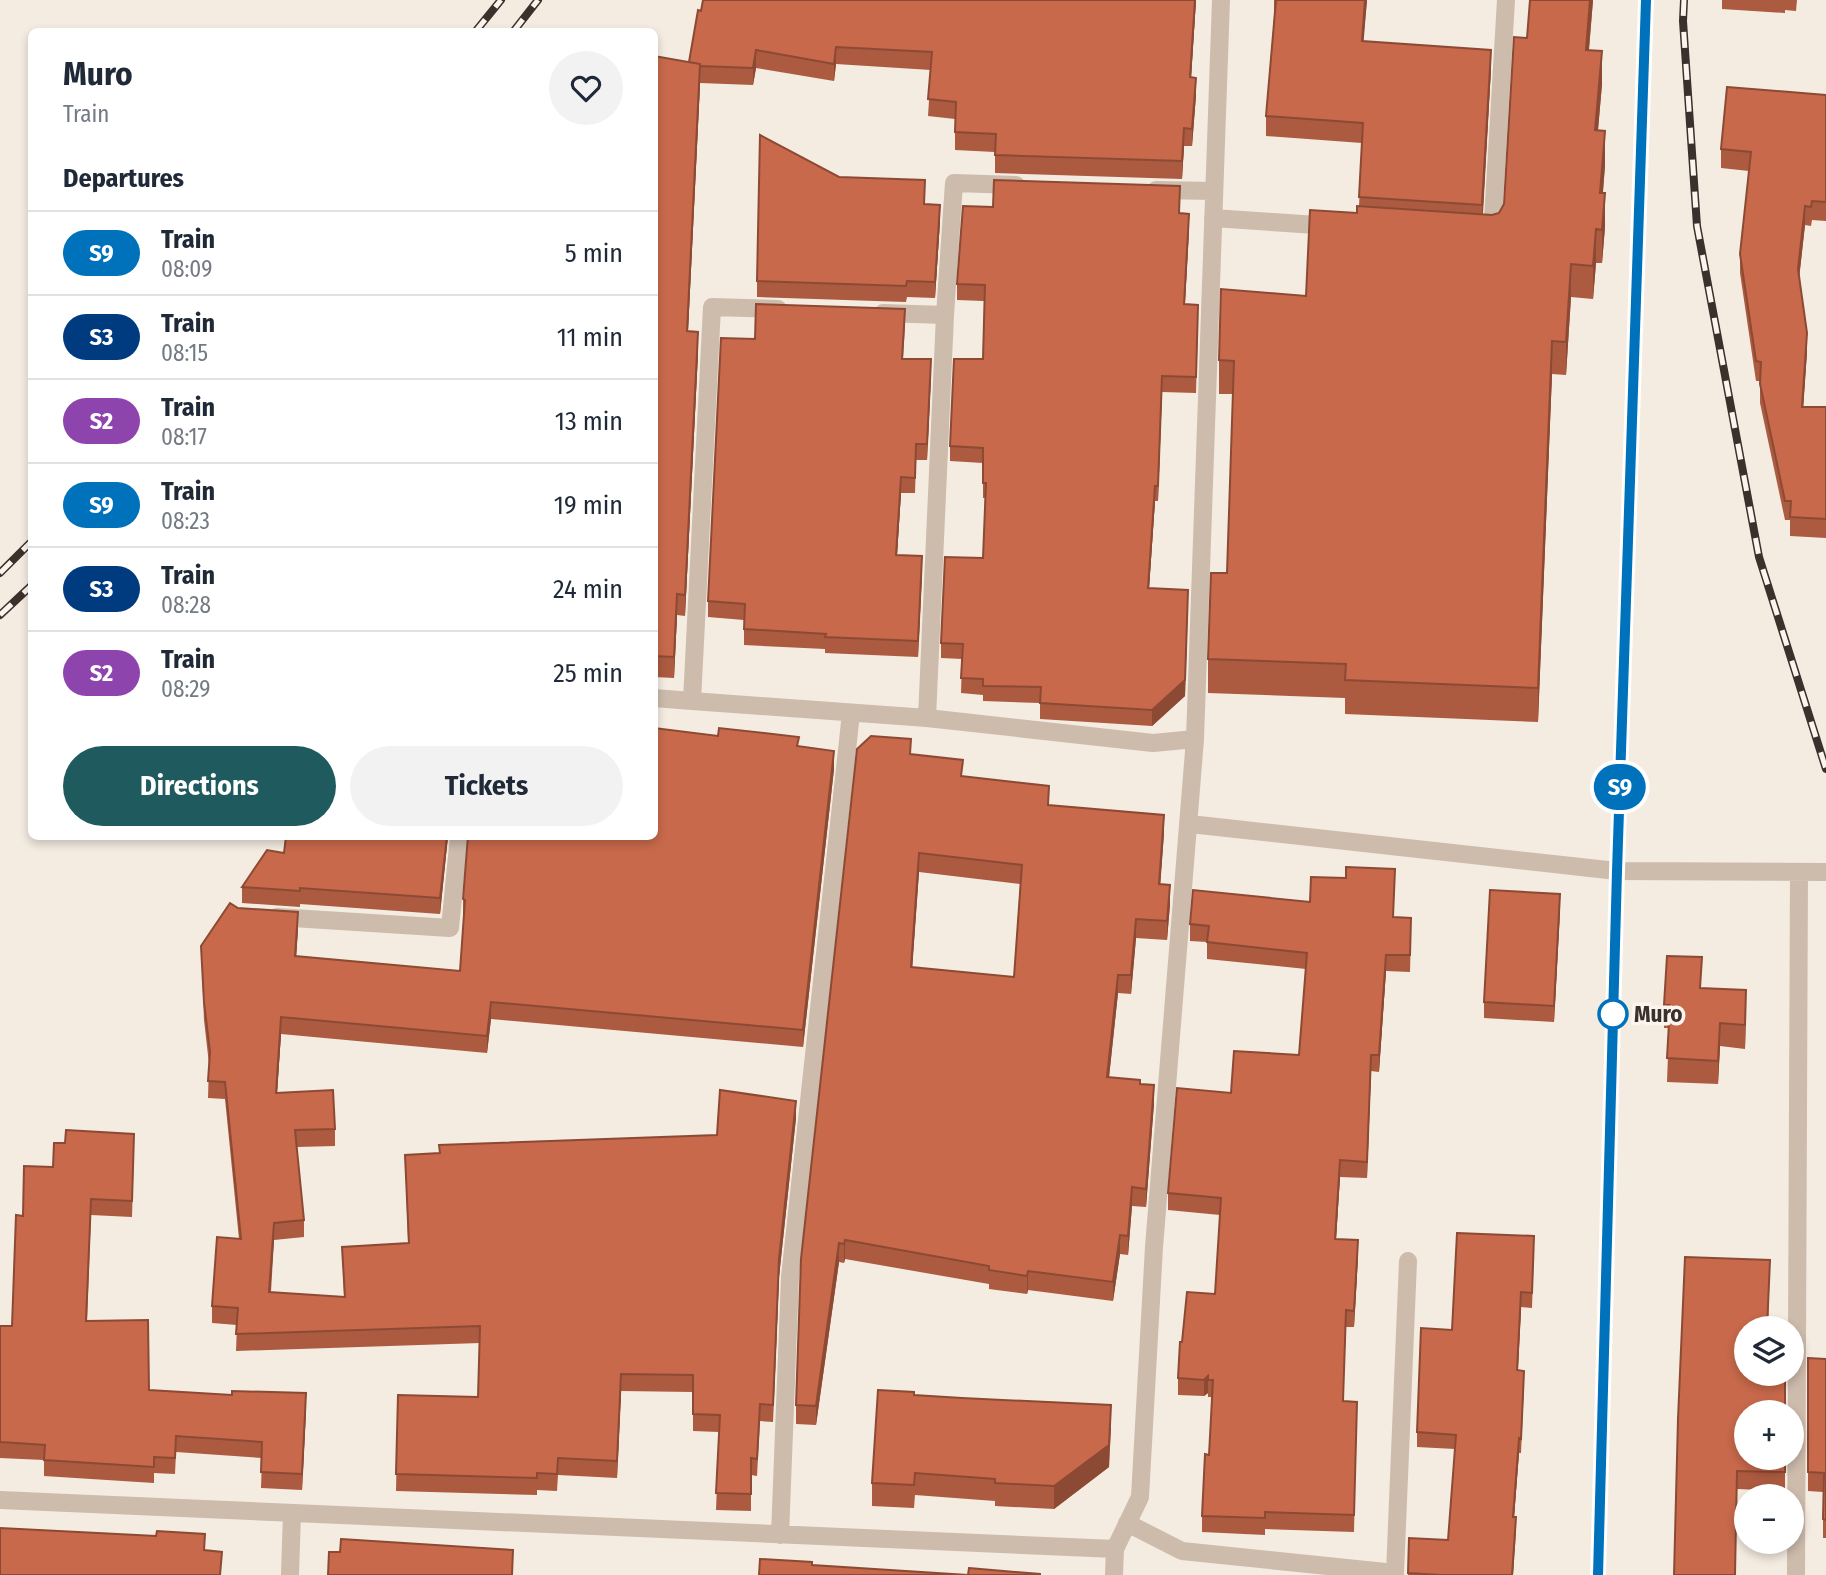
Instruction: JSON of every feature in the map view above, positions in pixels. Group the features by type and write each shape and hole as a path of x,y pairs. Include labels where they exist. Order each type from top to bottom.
{"street":[{"path":"1114,1575 1115,1549 1140,1497 1154,1247 1190,824 1221,0"},
{"path":"1480,236 1493,237 1506,0"},
{"path":"927,719 945,315 954,183 1036,186"},
{"path":"1145,189 1213,191"},
{"path":"1213,218 1346,227"},
{"path":"692,701 712,307 794,310"},
{"path":"863,312 945,315"},
{"path":"658,698 927,719 1153,743 1195,739"},
{"path":"780,1535 790,1277 851,713"},
{"path":"1190,824 1617,871 1826,872"},
{"path":"265,916 450,928 459,840"},
{"path":"1796,1575 1799,872"},
{"path":"1127,1523 1182,1550 1395,1573 1408,1261"},
{"path":"0,1500 1115,1549"},
{"path":"290,1575 292,1513"}],"building":[{"path":"703,0 1195,0 1190,77 1196,78 1192,129 1184,128 1182,161 995,155 996,134 955,132 956,102 928,99 932,52 836,47 834,64 756,50 753,68 700,66 689,62 698,10 701,11"},
{"path":"1276,0 1365,0 1362,41 1491,50 1482,205 1359,197 1363,123 1266,116"},
{"path":"1530,0 1590,0 1586,50 1602,51 1595,130 1605,131 1600,193 1605,193 1602,230 1596,229 1593,266 1571,264 1566,342 1552,341 1538,688 1345,680 1346,664 1208,659 1211,573 1227,573 1234,361 1219,360 1221,289 1306,296 1310,210 1357,213 1357,206 1492,215 1499,213 1504,204 1514,37 1527,38"},
{"path":"658,57 700,64 687,331 698,332 685,595 677,594 674,657 658,656"},
{"path":"1727,87 1826,95 1826,202 1812,201 1811,207 1805,206 1798,269 1807,333 1802,407 1826,407 1826,519 1790,517 1791,501 1785,501 1760,384 1761,362 1756,361 1740,254 1751,152 1721,149"},
{"path":"760,135 839,177 925,180 924,204 940,205 935,282 907,281 906,286 757,281"},
{"path":"994,180 1180,186 1179,213 1189,214 1184,304 1198,305 1196,377 1162,376 1158,486 1155,486 1148,588 1188,590 1185,680 1152,710 1040,703 1041,687 983,686 983,679 961,678 963,644 941,643 945,557 983,558 986,483 983,483 983,448 950,446 954,359 983,359 985,285 957,284 963,206 993,207"},
{"path":"756,304 905,309 902,359 931,359 927,444 916,444 915,478 901,477 896,555 922,556 918,641 825,637 826,634 744,629 745,604 708,601 721,338 755,339"},
{"path":"658,728 718,736 719,728 799,737 797,746 834,751 803,1030 491,1002 487,1036 281,1017 276,1093 333,1090 335,1129 295,1130 304,1220 274,1223 269,1292 345,1297 342,1247 409,1243 405,1155 440,1153 439,1145 717,1135 720,1090 796,1101 779,1259 773,1405 760,1404 757,1459 751,1458 751,1494 716,1493 720,1415 693,1414 693,1375 621,1374 617,1461 558,1458 557,1474 537,1473 537,1478 396,1474 398,1395 478,1397 480,1326 236,1334 238,1308 212,1306 217,1237 241,1239 225,1082 208,1081 210,1052 201,946 230,903 238,908 298,912 295,956 460,971 468,840 658,840"},
{"path":"871,736 911,739 910,754 963,760 961,776 1049,786 1048,805 1164,815 1159,884 1170,885 1167,921 1136,919 1131,975 1118,975 1107,1077 1140,1080 1140,1084 1154,1085 1146,1189 1132,1187 1128,1236 1120,1235 1113,1282 1028,1271 1027,1276 989,1270 989,1266 845,1240 844,1244 839,1243 816,1406 796,1405 801,1259 857,749","holes":["919,853 1022,865 1014,977 911,967"]},
{"path":"286,840 447,840 440,898 300,888 300,891 242,887 267,850 284,853"},
{"path":"1346,867 1395,869 1393,917 1411,918 1410,955 1386,955 1379,1055 1371,1055 1367,1162 1340,1160 1335,1239 1358,1240 1354,1311 1346,1310 1343,1401 1357,1402 1354,1515 1265,1512 1265,1518 1202,1516 1213,1380 1208,1380 1208,1376 1204,1380 1178,1378 1180,1342 1187,1292 1215,1294 1221,1198 1168,1193 1177,1088 1231,1093 1234,1051 1299,1055 1307,953 1207,942 1209,926 1190,924 1193,890 1310,902 1311,877 1346,878"},
{"path":"1490,890 1560,894 1554,1006 1484,1002"},
{"path":"1667,956 1702,957 1700,988 1746,990 1745,1025 1720,1023 1718,1061 1667,1058 1670,1005 1664,1005"},
{"path":"66,1130 134,1134 132,1201 91,1199 86,1321 148,1320 149,1390 232,1395 232,1391 306,1393 302,1474 261,1472 262,1442 176,1436 175,1458 154,1457 154,1467 44,1460 45,1445 0,1442 0,1326 12,1326 16,1215 23,1216 24,1166 53,1167 54,1143 65,1143"},
{"path":"1457,1233 1534,1236 1532,1293 1521,1292 1517,1370 1524,1371 1521,1439 1519,1438 1513,1517 1516,1517 1512,1575 1408,1573 1409,1538 1448,1540 1456,1435 1417,1432 1421,1328 1452,1330"},
{"path":"1685,1257 1770,1260 1768,1316 1734,1316 1734,1386 1785,1386 1785,1400 1734,1400 1734,1470 1785,1472 1737,1471 1737,1484 1734,1484 1735,1575 1674,1575"},
{"path":"1808,1358 1826,1359 1826,1520 1823,1519 1824,1473 1808,1472"},
{"path":"878,1390 914,1392 914,1395 1111,1405 1109,1445 1054,1486 995,1483 995,1479 915,1473 914,1485 872,1483"},
{"path":"0,1528 156,1536 157,1531 205,1534 204,1550 222,1552 220,1575 0,1575"},
{"path":"341,1539 513,1550 512,1575 328,1575 329,1552 340,1552"},
{"path":"760,1559 812,1562 812,1565 968,1575 759,1575"},
{"path":"969,1568 1040,1574 1040,1575 968,1575"}],"railway":[{"path":"478,28 501,0"},
{"path":"516,28 538,0"},
{"path":"1598,1575 1617,871 1646,0"},
{"path":"1684,0 1683,21 1697,226 1759,557 1826,769"},
{"path":"0,573 28,545"},
{"path":"0,615 28,589"}],"train":[{"name":"S9","path":"1598,1575 1617,871 1646,0"}],"place":[{"name":"Muro","path":"1613,1014"}]}
